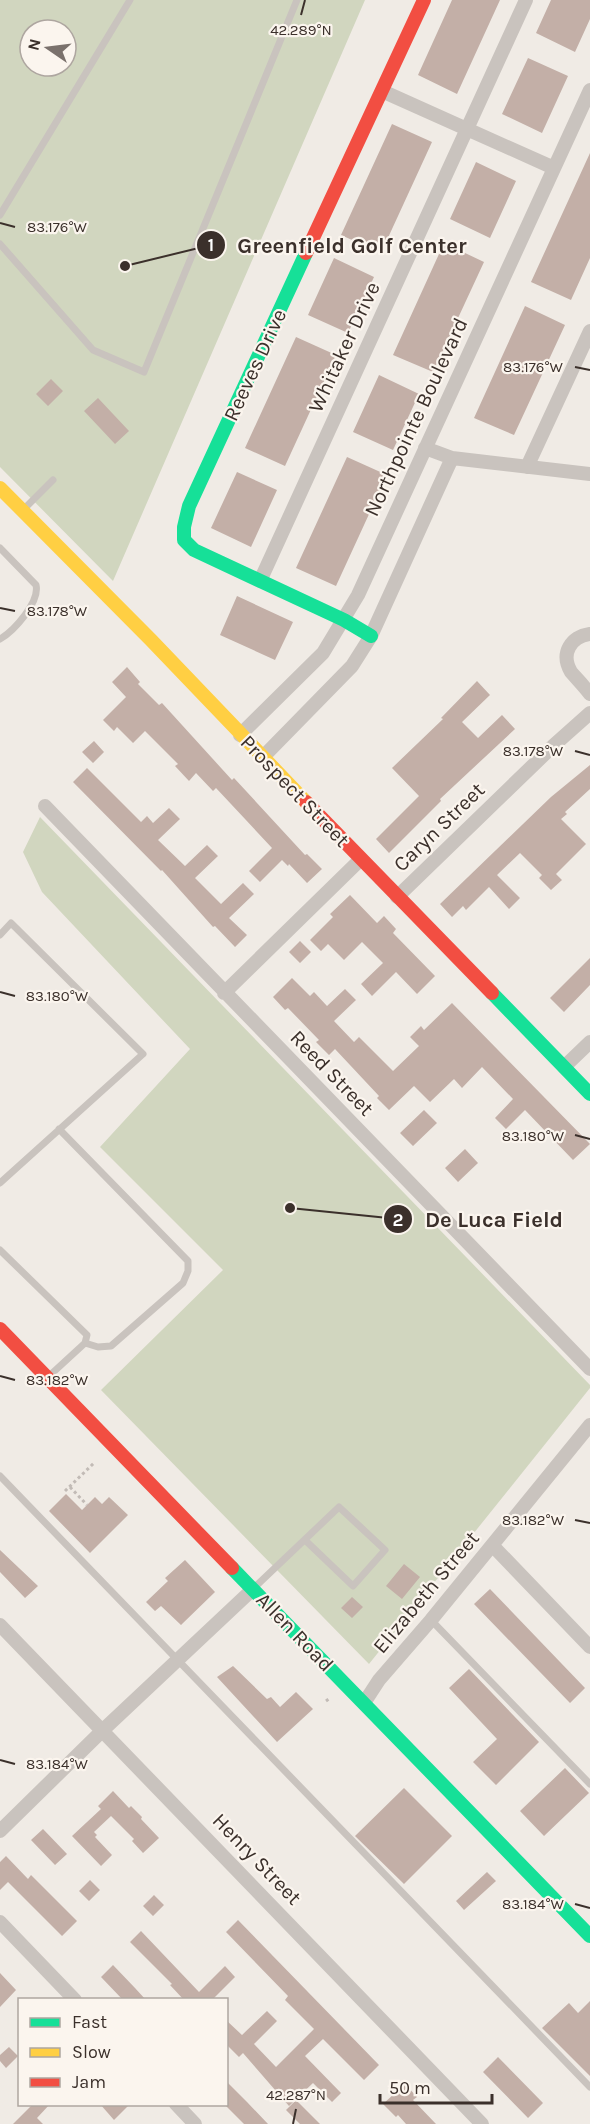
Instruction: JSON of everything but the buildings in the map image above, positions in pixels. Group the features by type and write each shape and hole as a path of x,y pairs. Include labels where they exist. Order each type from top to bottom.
{"street":[{"name":"Reeves Drive","path":"371,636 344,620 194,550 184,540 184,526 189,506 424,0"},
{"name":"Whitaker Drive","path":"260,581 526,0"},
{"name":"Northpointe Boulevard","path":"240,735 323,653 358,595 590,90"},
{"path":"382,91 554,168"},
{"path":"527,467 590,331"},
{"path":"425,448 452,458 590,474"},
{"path":"262,758 352,666 371,636 452,458"},
{"name":"Prospect Street","path":"0,488 151,640 262,758 590,1094"},
{"path":"590,634 577,637 568,645 566,660 571,671 590,694"},
{"name":"Caryn Street","path":"397,897 590,713"},
{"name":"Reed Street","path":"45,806 590,1369"},
{"path":"224,993 361,859"},
{"path":"564,1067 590,1042"},
{"name":"Allen Road","path":"0,1329 590,1936"},
{"name":"Elizabeth Street","path":"364,1703 379,1680 431,1620 590,1425"},
{"path":"492,1545 590,1647"},
{"path":"0,1831 253,1589"},
{"name":"Henry Street","path":"0,1625 482,2124"},
{"path":"0,1922 73,1998"},
{"path":"178,2106 195,2124"}],"lane":[{"path":"0,215 130,0"},
{"path":"0,244 93,350 144,372 297,0"},
{"path":"22,511 54,480"},
{"path":"0,548 36,585 38,592 33,605 0,639"},
{"path":"0,935 11,923 143,1054 0,1183"},
{"path":"60,1129 188,1261 188,1271 183,1283 111,1346 98,1347 85,1343"},
{"path":"0,1250 87,1335 85,1343 48,1377"},
{"path":"0,1476 590,2087"},
{"path":"253,1589 339,1508 385,1550 353,1586 306,1541"},
{"path":"431,1620 590,1784"}],"path":[{"path":"65,1491 94,1463"},
{"path":"69,1487 87,1505"},
{"path":"326,1701 330,1698"}],"green space":[{"path":"0,0 365,0 113,581 0,467"},
{"path":"40,817 590,1385 590,1388 369,1664 101,1390 223,1270 100,1147 190,1049 42,892 23,852"}],"traffic: fast":[{"path":"306,253 189,506 184,527 184,540 194,550 344,620 371,636"},
{"path":"492,993 590,1094"},
{"path":"232,1568 590,1936"}],"traffic: slow":[{"path":"0,488 151,640 306,802"}],"traffic: jam":[{"path":"306,253 424,0"},
{"path":"306,802 492,993"},
{"path":"0,1329 232,1568"}],"place":[{"name":"Greenfield Golf Center","path":"125,266"},
{"name":"De Luca Field","path":"290,1208"}]}
